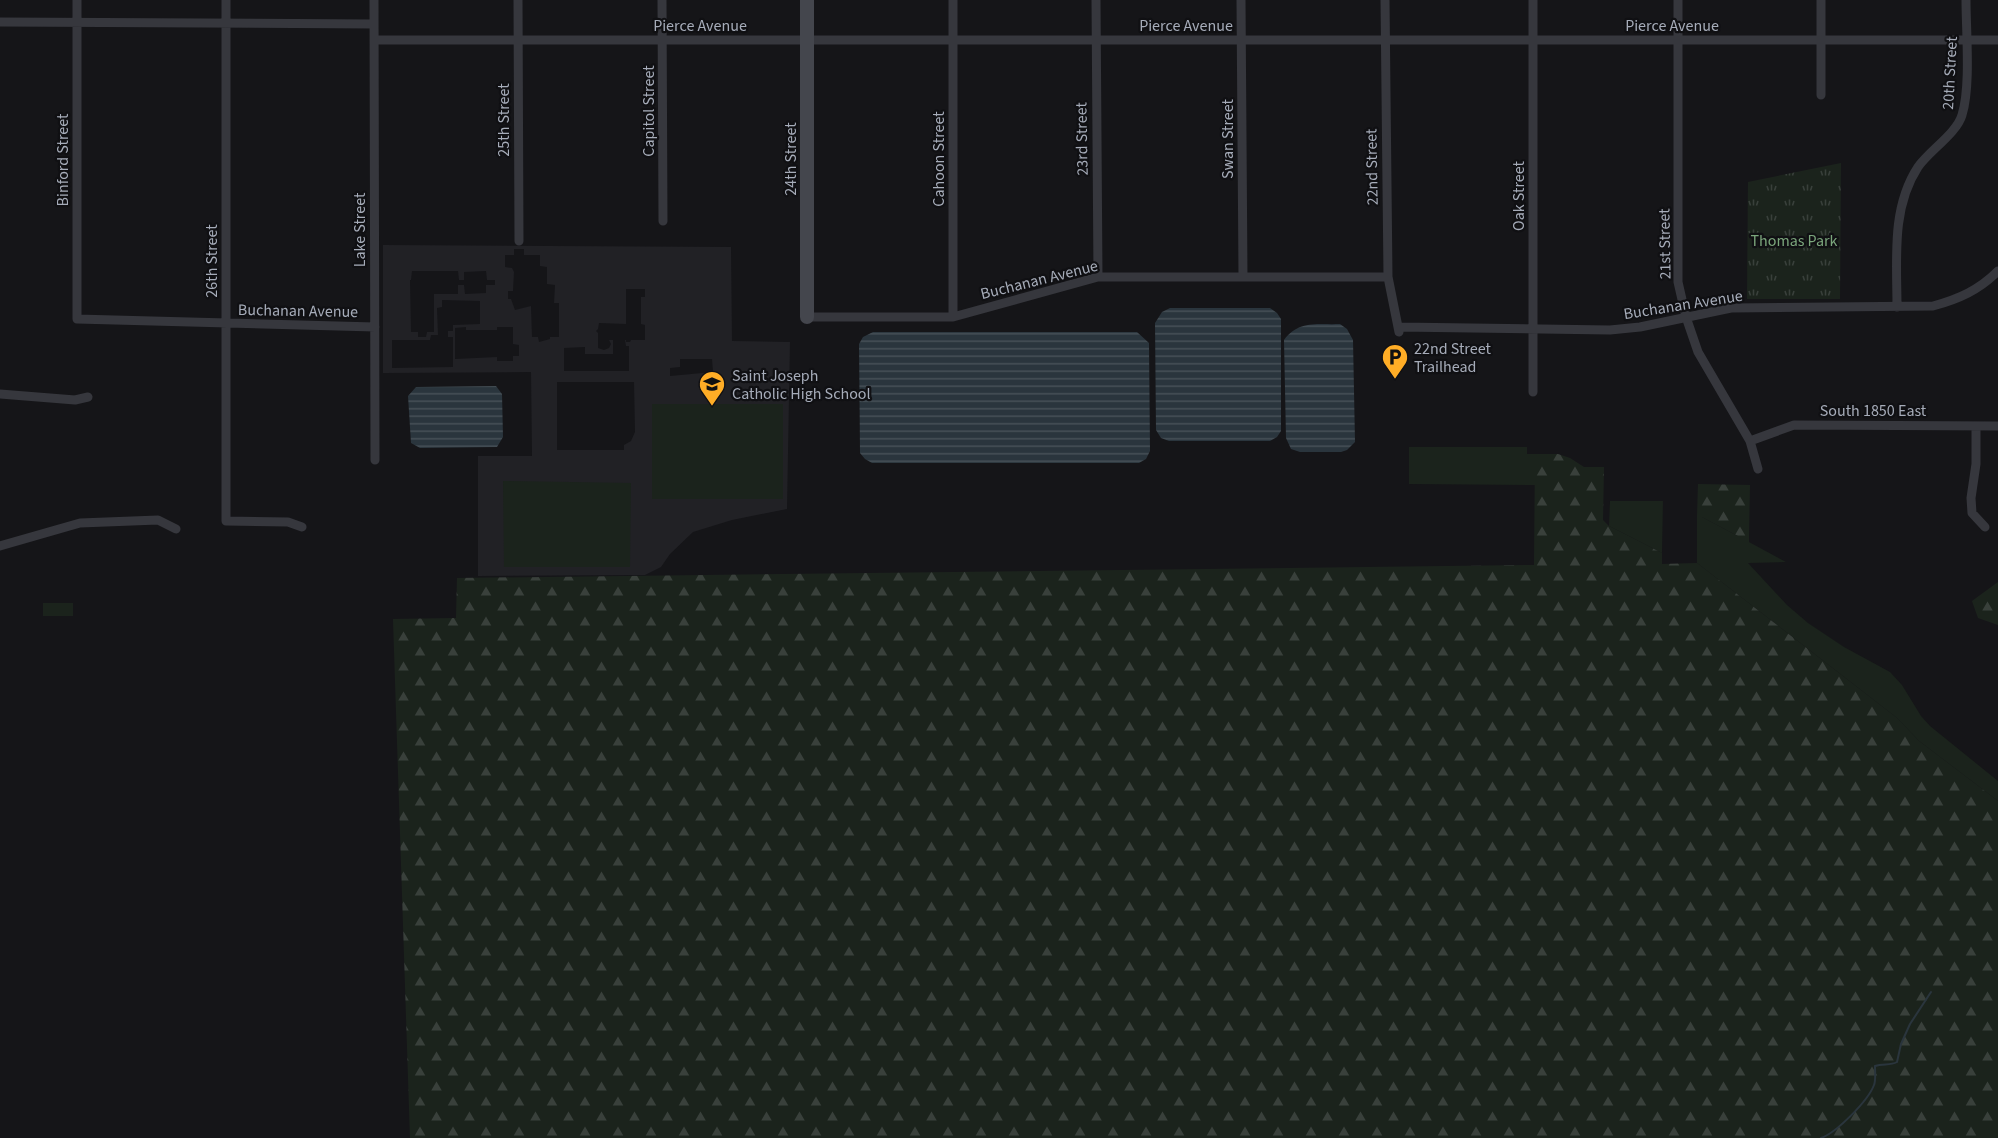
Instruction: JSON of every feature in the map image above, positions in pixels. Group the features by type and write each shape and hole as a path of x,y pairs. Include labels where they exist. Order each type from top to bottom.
{"street":[{"name":"Binford Street","path":"77,0 77,319"},
{"name":"26th Street","path":"226,0 226,521 288,522 302,527"},
{"name":"Lake Street","path":"374,0 375,459"},
{"name":"25th Street","path":"518,0 519,241"},
{"name":"Capitol Street","path":"662,0 663,221"},
{"name":"24th Street","path":"807,0 807,317"},
{"name":"Cahoon Street","path":"953,0 953,317"},
{"name":"23rd Street","path":"1096,0 1098,277"},
{"name":"Swan Street","path":"1241,0 1243,277"},
{"name":"22nd Street","path":"1385,0 1388,277 1399,330"},
{"name":"Oak Street","path":"1533,0 1533,392"},
{"name":"21st Street","path":"1678,0 1678,282 1698,352 1750,441 1758,469"},
{"path":"1821,0 1821,95"},
{"name":"20th Street","path":"1898,307 1897,238 1900,213 1908,188 1917,168 1962,118 1966,98 1966,0"},
{"path":"0,22 374,24"},
{"name":"Pierce Avenue","path":"374,40 1998,40"},
{"name":"Buchanan Avenue","path":"1399,330 1610,330 1640,327 1731,308 1933,306 1955,300 1982,286 1998,271"},
{"name":"Buchanan Avenue","path":"807,317 953,317 1098,277 1388,277"},
{"name":"Buchanan Avenue","path":"77,319 375,327"},
{"path":"0,394 75,400 88,397"},
{"name":"South 1850 East","path":"1750,441 1794,425 1998,426"},
{"path":"1976,426 1972,513 1985,527"},
{"path":"0,546 80,523 158,520 176,529"}],"shaded area":[{"name":"Saint Joseph Catholic High School","path":"383,245 731,247 732,341 790,342 787,509 732,520 693,532 670,554 661,567 645,575 478,576 478,456 532,456 531,372 383,373","holes":["514,249 524,249 524,255 540,255 540,266 547,267 547,284 555,285 554,303 559,303 559,337 550,337 550,339 539,342 538,337 532,337 531,306 515,310 511,299 508,299 508,291 513,291 514,272 512,268 505,267 505,255 514,255","412,271 458,271 459,280 464,280 464,272 486,271 487,280 495,280 495,285 486,285 486,293 465,294 464,285 458,285 458,294 434,294 434,332 427,332 426,337 418,337 418,332 411,332 410,280","626,289 645,289 645,297 641,297 641,324 645,325 645,340 631,340 630,342 625,340 626,346 629,346 629,371 564,371 564,348 585,347 585,354 613,354 613,340 609,340 611,344 609,348 604,350 598,348 596,331 599,323 626,324","442,300 480,301 480,324 453,325 453,331 448,331 448,337 453,337 453,367 392,368 392,340 430,340 431,335 438,335 437,308 442,307","497,327 513,327 513,344 519,345 519,356 513,356 513,361 497,361 497,357 455,359 455,328 497,330","680,359 712,359 713,372 670,376 670,368 680,367","557,382 634,382 635,432 631,441 624,445 624,450 557,450"]},
{"path":"1170,308 1270,308 1277,313 1281,319 1281,431 1277,437 1270,441 1169,441 1161,438 1156,430 1155,323 1162,312"},
{"path":"1340,324 1347,329 1353,340 1355,442 1347,450 1341,452 1300,452 1291,449 1286,438 1284,340 1302,326"},
{"path":"873,332 1137,332 1149,343 1150,451 1146,459 1139,463 872,463 860,453 859,344 863,337"},
{"path":"496,386 502,394 503,437 497,447 420,448 411,443 408,396 416,387"}],"green space":[{"name":"Thomas Park","path":"1841,163 1840,299 1747,299 1748,182"},
{"path":"652,404 783,404 783,499 652,499"},
{"path":"1409,447 1527,447 1527,454 1535,454 1535,485 1409,484"},
{"path":"1535,454 1558,454 1584,467 1604,467 1603,520 1609,526 1662,553 1662,564 1697,563 1897,718 1919,741 1998,801 1998,1138 410,1138 393,619 456,618 457,578 1534,565"},
{"path":"503,481 631,483 630,567 504,567"},
{"path":"1698,484 1750,485 1749,536 1738,536 1702,517 1697,517"},
{"path":"1610,501 1663,501 1662,553 1609,526"},
{"path":"1697,517 1702,517 1738,536 1749,536 1749,542 1786,562 1748,563 1787,605 1808,623 1844,647 1890,672 1902,685 1930,726 1998,781 1998,801 1919,741 1897,718 1697,563"},
{"path":"1998,582 1998,625 1978,618 1972,601"},
{"path":"43,603 73,603 73,616 43,616"}],"waterway":[{"path":"1821,1138 1843,1123 1871,1092 1875,1083 1875,1066 1897,1062 1901,1044 1910,1024 1931,992"}],"place":[{"name":"22nd Street Trailhead","path":"1395,380"},
{"name":"Saint Joseph Catholic High School","path":"712,407"}]}
